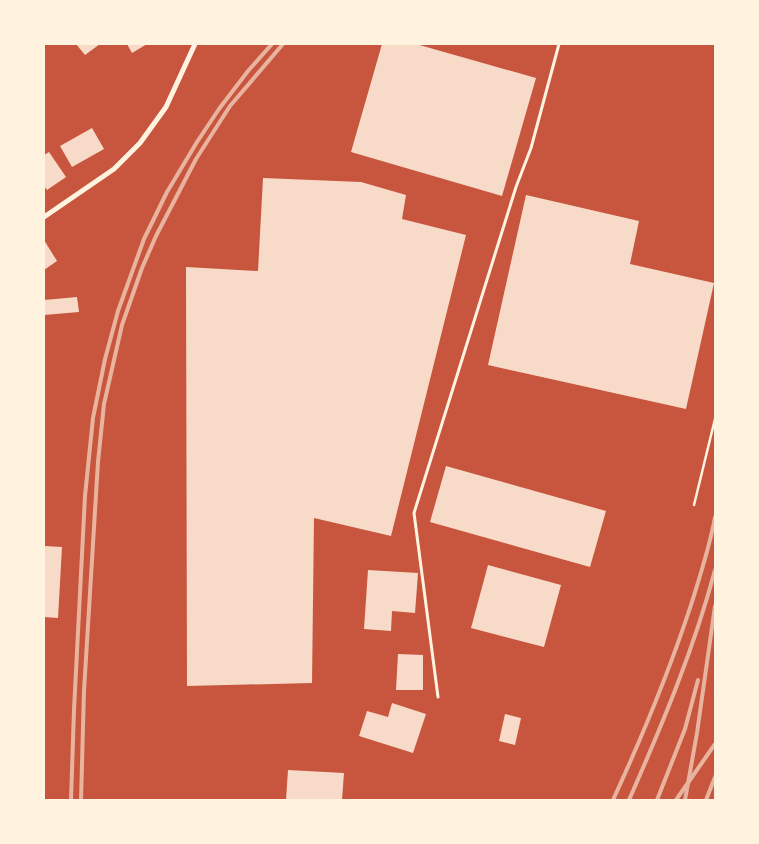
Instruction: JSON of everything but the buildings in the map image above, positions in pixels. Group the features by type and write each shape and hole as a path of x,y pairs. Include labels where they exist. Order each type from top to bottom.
{"street":[{"path":"44,217 114,170 140,143 166,107 195,44"}],"lane":[{"path":"438,697 414,513 516,187 531,148 559,44"}],"path":[{"path":"694,505 715,419"}],"railway":[{"path":"71,800 85,496 93,418 105,359 118,311 144,239 167,192 219,109 248,71 272,44"},
{"path":"81,800 84,691 98,462 104,404 122,325 142,268 156,236 196,159 230,106 283,44"},
{"path":"613,800 645,728 674,655 701,572 715,517"},
{"path":"629,800 676,686 697,629 715,570"},
{"path":"685,800 697,733 715,606"},
{"path":"657,800 685,729 698,680"},
{"path":"676,800 715,744"},
{"path":"706,800 715,777"}]}
